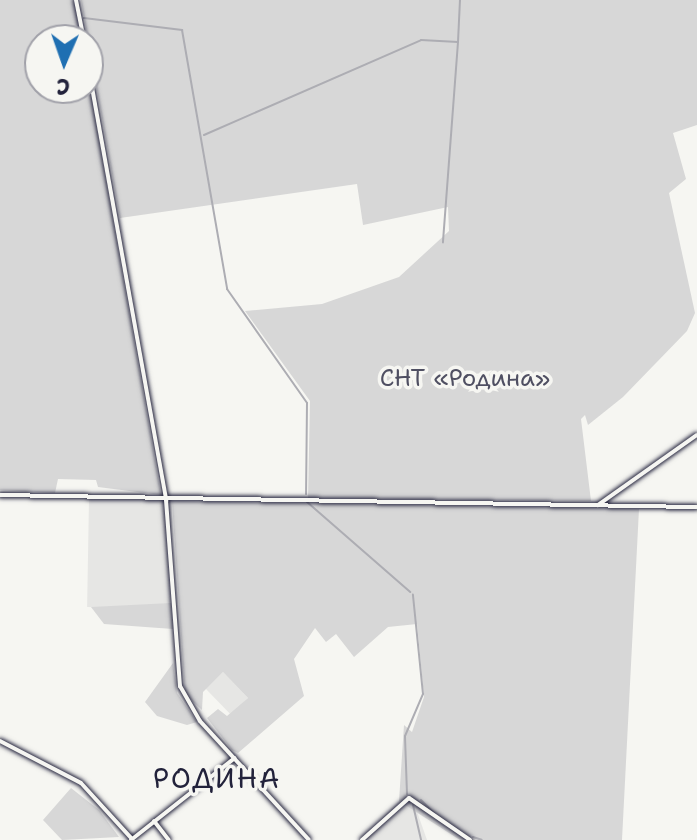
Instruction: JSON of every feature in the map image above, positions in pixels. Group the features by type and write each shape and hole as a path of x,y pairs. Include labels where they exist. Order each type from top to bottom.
{"street":[{"path":"76,0 81,24"},
{"path":"95,104 166,500 180,686 235,758 309,840"},
{"path":"598,505 697,435"},
{"path":"0,495 697,507"},
{"path":"0,741 81,783 131,840 235,758"},
{"path":"362,840 409,798 470,840"},
{"path":"154,821 169,840"}],"shaded area":[{"path":"89,499 172,500 170,608 87,607"},
{"path":"223,672 248,698 231,715 206,689"},
{"path":"399,801 415,806 427,840 361,840"}],"green space":[{"path":"0,0 74,0 78,24 24,24 24,104 93,104 161,495 98,487 96,480 58,479 55,493 0,490"},
{"name":"СНТ «Родина»","path":"81,0 697,0 697,125 673,133 686,179 669,193 695,313 687,331 623,397 588,425 585,415 581,419 591,501 308,498 310,401 245,311 322,304 399,277 449,231 448,207 363,225 357,184 120,218 100,104 104,104 104,24 85,24"},
{"path":"172,501 639,509 622,840 460,840 399,801 404,725 412,732 424,697 417,624 388,627 354,657 336,634 326,642 315,628 294,659 304,696 238,753 232,750 207,718 218,709 227,716 248,698 223,672 203,692 202,710 185,694"},
{"path":"171,603 173,629 104,624 91,607"},
{"path":"173,663 177,693 197,722 187,725 157,716 145,702"},
{"path":"71,788 99,810 119,837 62,840 43,820"}],"waterway":[{"path":"458,42 460,0"},
{"path":"84,18 182,30 227,289 307,403 306,494"},
{"path":"204,135 421,40 458,42 443,242"},
{"path":"307,502 410,592"},
{"path":"407,794 405,736 423,694 413,595"},
{"path":"421,800 435,814"},
{"path":"413,805 421,840"},
{"path":"473,837 482,840"}],"district":[{"name":"РОДИНА","path":"217,778"}]}
